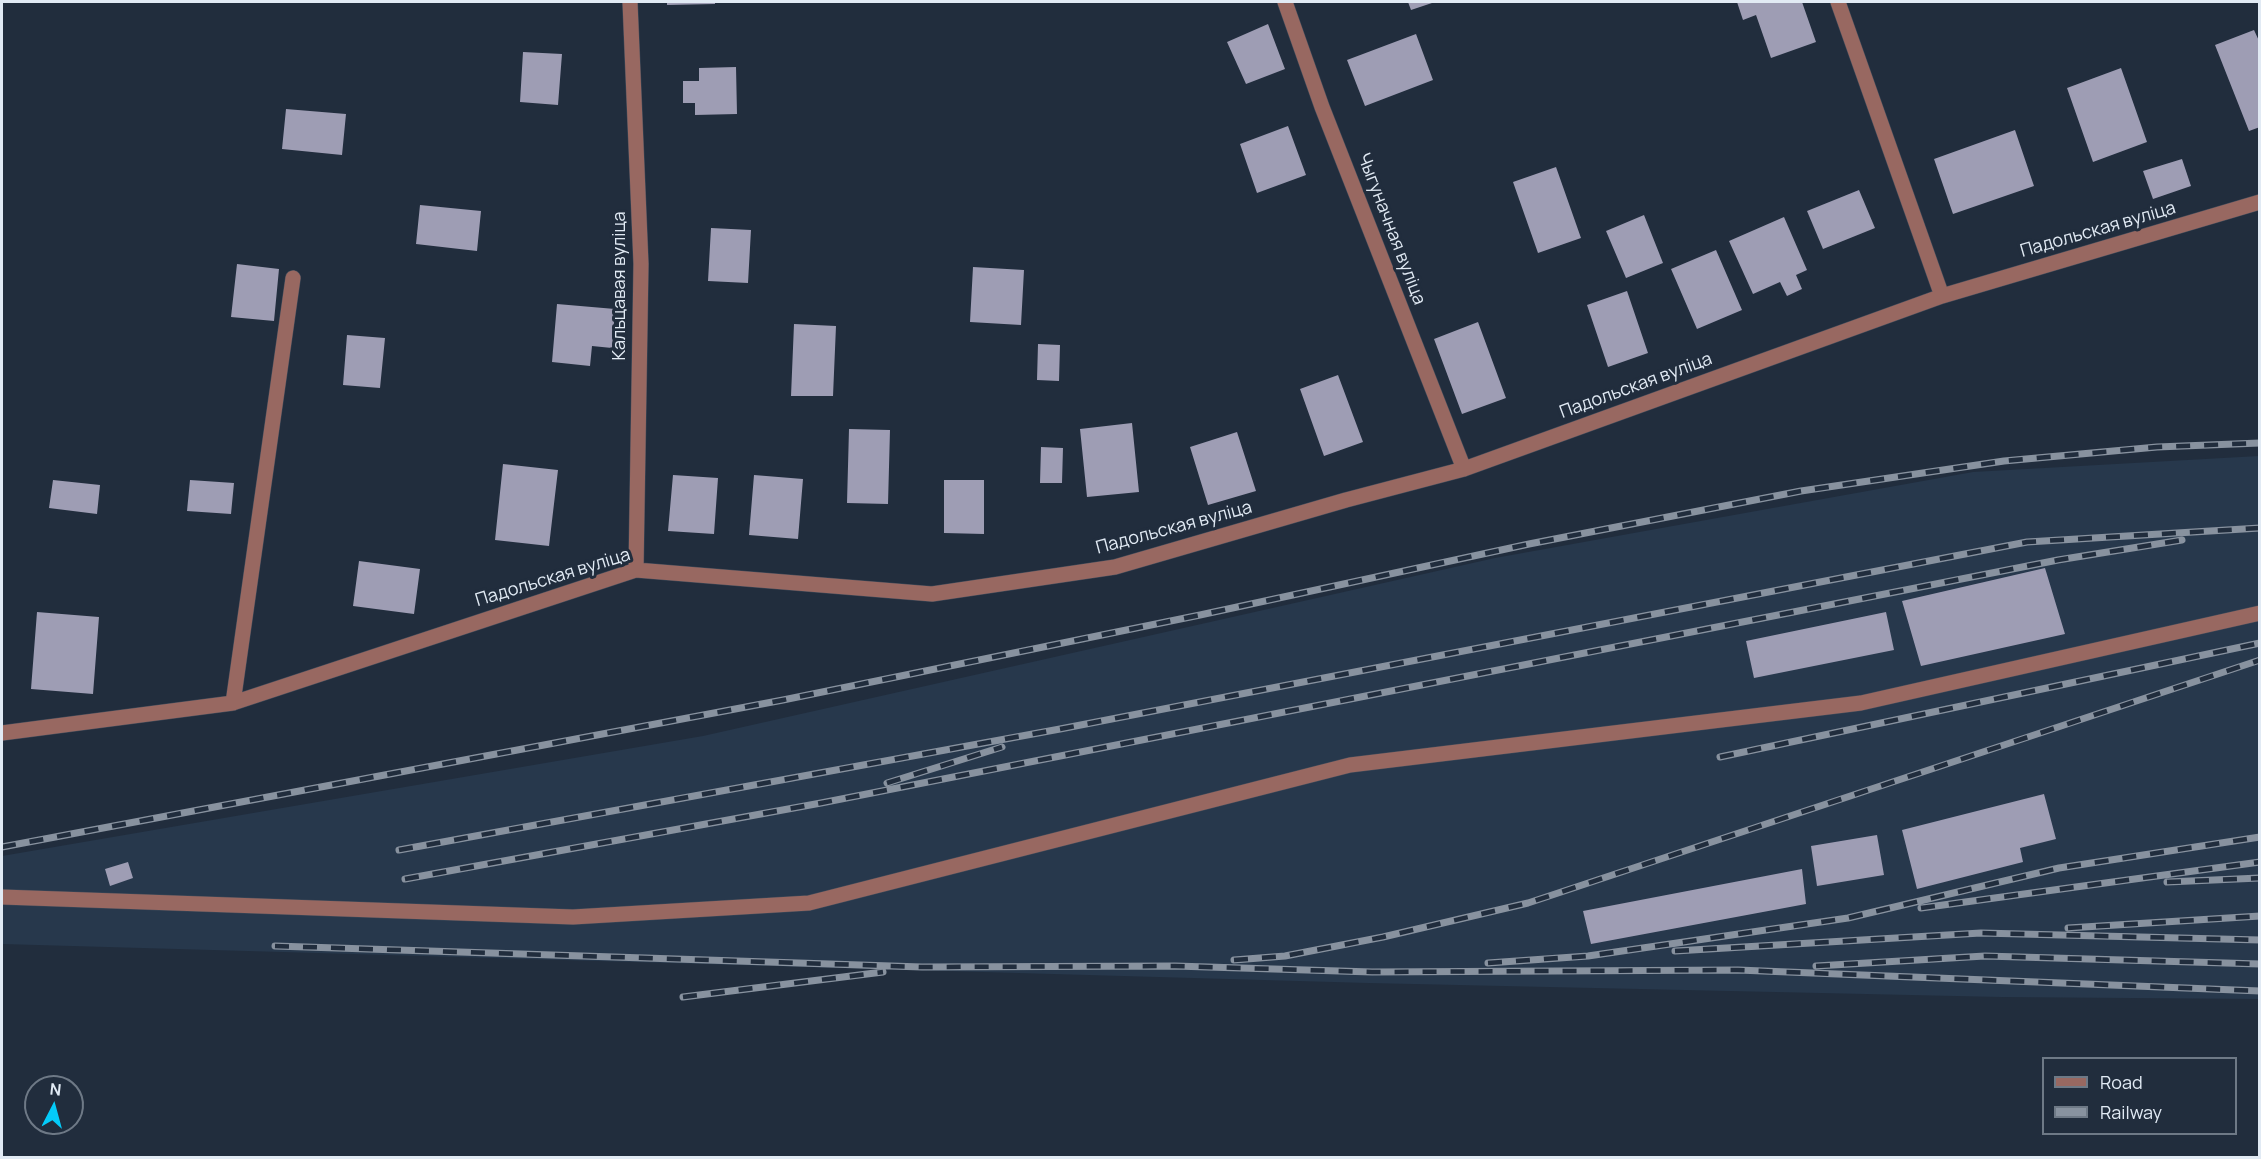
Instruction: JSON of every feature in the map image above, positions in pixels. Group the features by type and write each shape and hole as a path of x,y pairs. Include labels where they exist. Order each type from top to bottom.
{"street":[{"name":"Кальцавая вуліца","path":"630,2 641,264 636,570"},
{"name":"Чыгуначная вуліца","path":"1285,2 1322,107 1464,469"},
{"path":"1838,2 1942,296"},
{"name":"Падольская вуліца","path":"2,733 233,703 636,570 932,594 1115,567 1346,500 1464,469 1942,296 2259,202"},
{"path":"233,703 293,278"},
{"path":"2,897 573,917 808,903 1350,765 1861,704 2259,613"}],"shaded area":[{"path":"2259,456 2259,999 2001,997 1368,983 2,944 2,856 703,736 1495,558 1973,472"}],"building":[{"path":"667,2 715,2 715,4 667,5"},
{"path":"1408,2 1435,2 1411,10"},
{"path":"1737,2 1802,2 1816,42 1771,58 1756,15 1743,20"},
{"path":"1268,24 1285,69 1246,84 1227,42"},
{"path":"2254,30 2260,43 2260,127 2249,131 2215,45"},
{"path":"1416,34 1433,80 1365,106 1347,60"},
{"path":"523,52 562,54 558,105 520,102"},
{"path":"736,67 737,114 695,115 695,103 683,103 683,81 699,81 699,68"},
{"path":"2121,68 2147,142 2093,162 2067,88"},
{"path":"286,109 346,114 342,155 282,149"},
{"path":"1288,126 1306,175 1257,193 1240,144"},
{"path":"2015,130 2034,186 1953,214 1934,159"},
{"path":"2182,159 2191,186 2153,199 2143,171"},
{"path":"1556,167 1581,238 1538,253 1513,182"},
{"path":"1859,190 1875,228 1823,249 1807,211"},
{"path":"420,205 481,211 477,251 416,244"},
{"path":"1644,215 1663,263 1626,278 1606,231"},
{"path":"1784,217 1807,270 1796,275 1802,289 1787,296 1780,282 1753,294 1729,241"},
{"path":"711,228 751,230 748,283 708,281"},
{"path":"1716,250 1742,310 1697,329 1671,269"},
{"path":"237,264 279,269 274,321 231,317"},
{"path":"973,267 1024,270 1021,325 970,322"},
{"path":"1627,291 1648,353 1608,367 1587,305"},
{"path":"557,304 615,309 612,348 592,346 590,366 552,362"},
{"path":"1478,322 1506,398 1462,414 1434,339"},
{"path":"794,324 836,326 833,396 791,396"},
{"path":"347,335 385,338 380,388 343,385"},
{"path":"1038,344 1060,345 1059,381 1037,380"},
{"path":"1338,375 1363,442 1324,456 1300,389"},
{"path":"1132,423 1139,492 1087,497 1080,429"},
{"path":"849,429 890,430 888,504 847,503"},
{"path":"1237,432 1256,491 1208,505 1190,447"},
{"path":"1041,447 1063,448 1062,483 1040,483"},
{"path":"503,464 558,470 549,546 495,540"},
{"path":"673,475 718,478 714,534 668,531"},
{"path":"754,475 803,479 798,539 749,535"},
{"path":"53,480 100,485 97,514 49,508"},
{"path":"190,480 234,483 231,514 187,511"},
{"path":"944,480 984,480 984,534 944,533"},
{"path":"359,561 420,569 414,614 353,606"},
{"path":"2045,568 2065,634 1921,666 1902,601"},
{"path":"37,612 99,617 93,694 31,689"},
{"path":"1886,612 1894,650 1754,678 1746,641"},
{"path":"2044,794 2056,839 2020,848 2023,862 1917,889 1902,830"},
{"path":"1877,835 1884,875 1817,886 1811,846"},
{"path":"128,862 133,878 110,886 105,869"},
{"path":"1802,869 1806,904 1591,944 1583,911"}],"railway":[{"path":"2,847 783,700 1200,615 1529,544 1801,491 2004,461 2157,447 2260,443"},
{"path":"399,850 1060,729 2027,542 2260,528"},
{"path":"405,879 821,803 2058,560 2182,540"},
{"path":"1720,757 2260,643"},
{"path":"1234,960 1285,956 1383,937 1528,903 2260,660"},
{"path":"887,783 1002,747"},
{"path":"1488,963 1588,956 1848,918 2059,868 2260,837"},
{"path":"1921,908 2260,862"},
{"path":"2167,882 2260,878"},
{"path":"2068,928 2260,916"},
{"path":"1675,951 1981,933 2260,940"},
{"path":"275,946 922,967 1175,966 1372,972 1738,970 2260,991"},
{"path":"1816,966 1985,956 2260,964"},
{"path":"683,997 883,972"}]}
